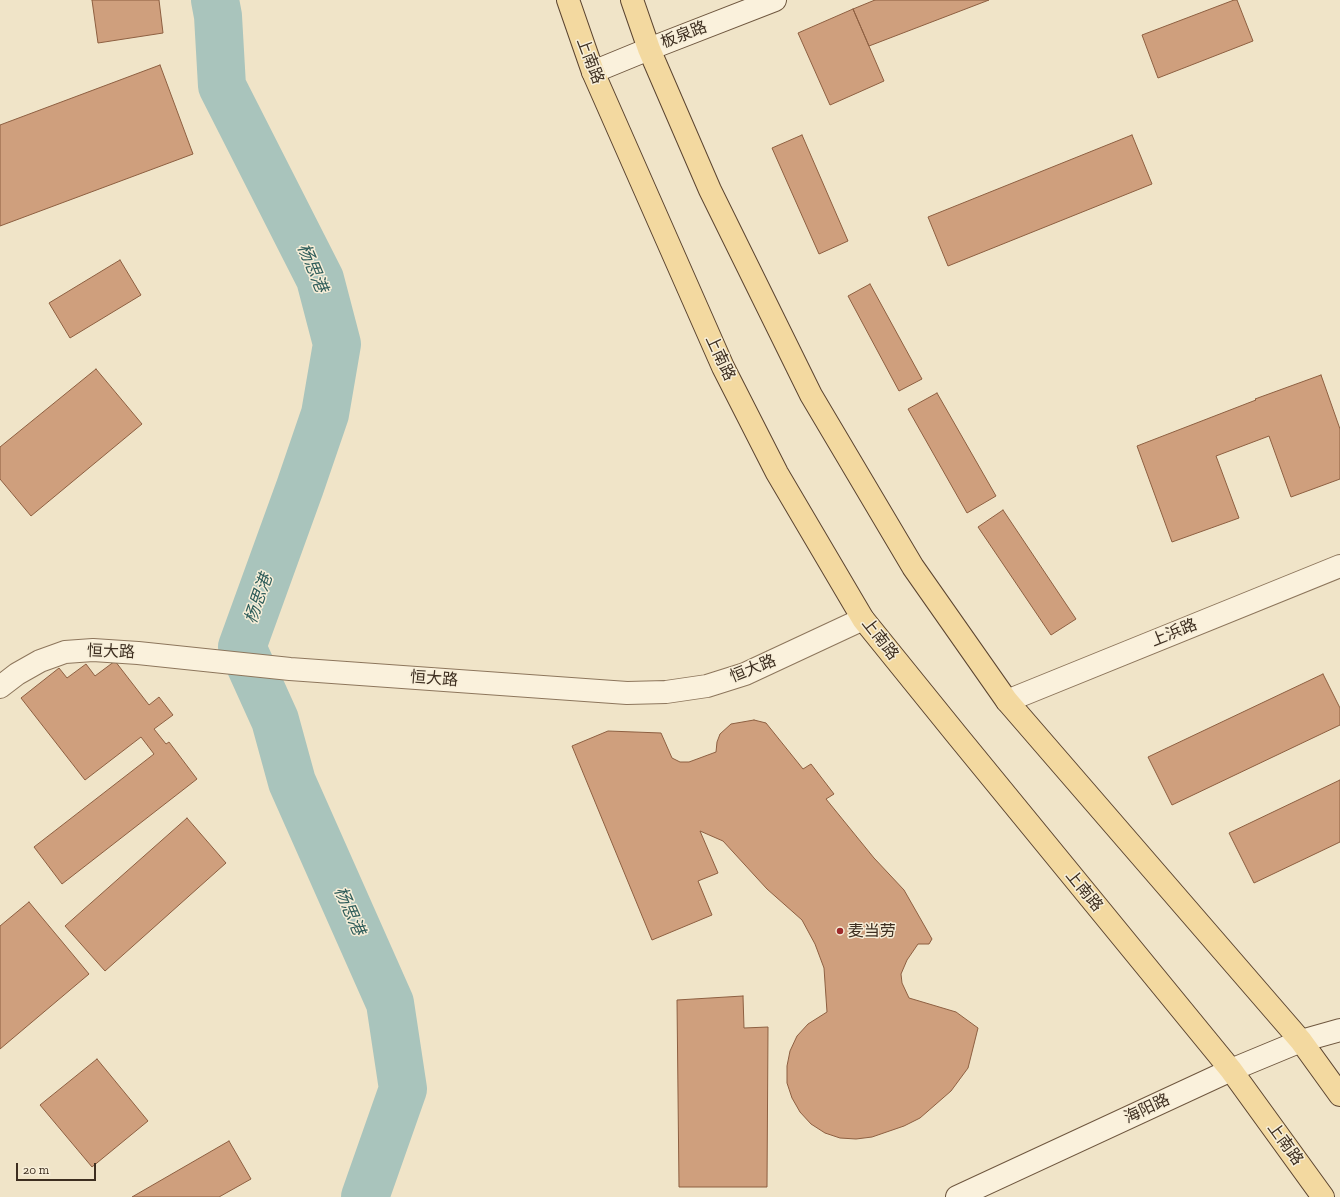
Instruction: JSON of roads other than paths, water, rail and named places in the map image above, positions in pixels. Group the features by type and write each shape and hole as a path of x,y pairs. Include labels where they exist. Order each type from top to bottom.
{"main road":[{"name":"上南路","path":"568,0 593,72 723,367 777,473 863,619 1231,1070 1323,1197"},
{"path":"632,0 649,49 710,190 811,395 913,567 1007,701 1302,1041 1340,1095"}],"street":[{"name":"板泉路","path":"593,72 775,0"},
{"name":"上浜路","path":"1007,701 1340,566"},
{"name":"恒大路","path":"0,687 17,674 40,661 65,652 93,650 138,653 290,669 627,693 666,692 707,686 745,674 863,619"},
{"name":"海阳路","path":"957,1197 1231,1070 1302,1041 1340,1030"}],"waterway":[{"name":"杨思港","path":"215,0 218,16 222,86 320,279 337,344 325,414 242,647 275,720 292,782 390,1003 403,1089 365,1197"}],"place":[{"name":"麦当劳","path":"840,931"}]}
